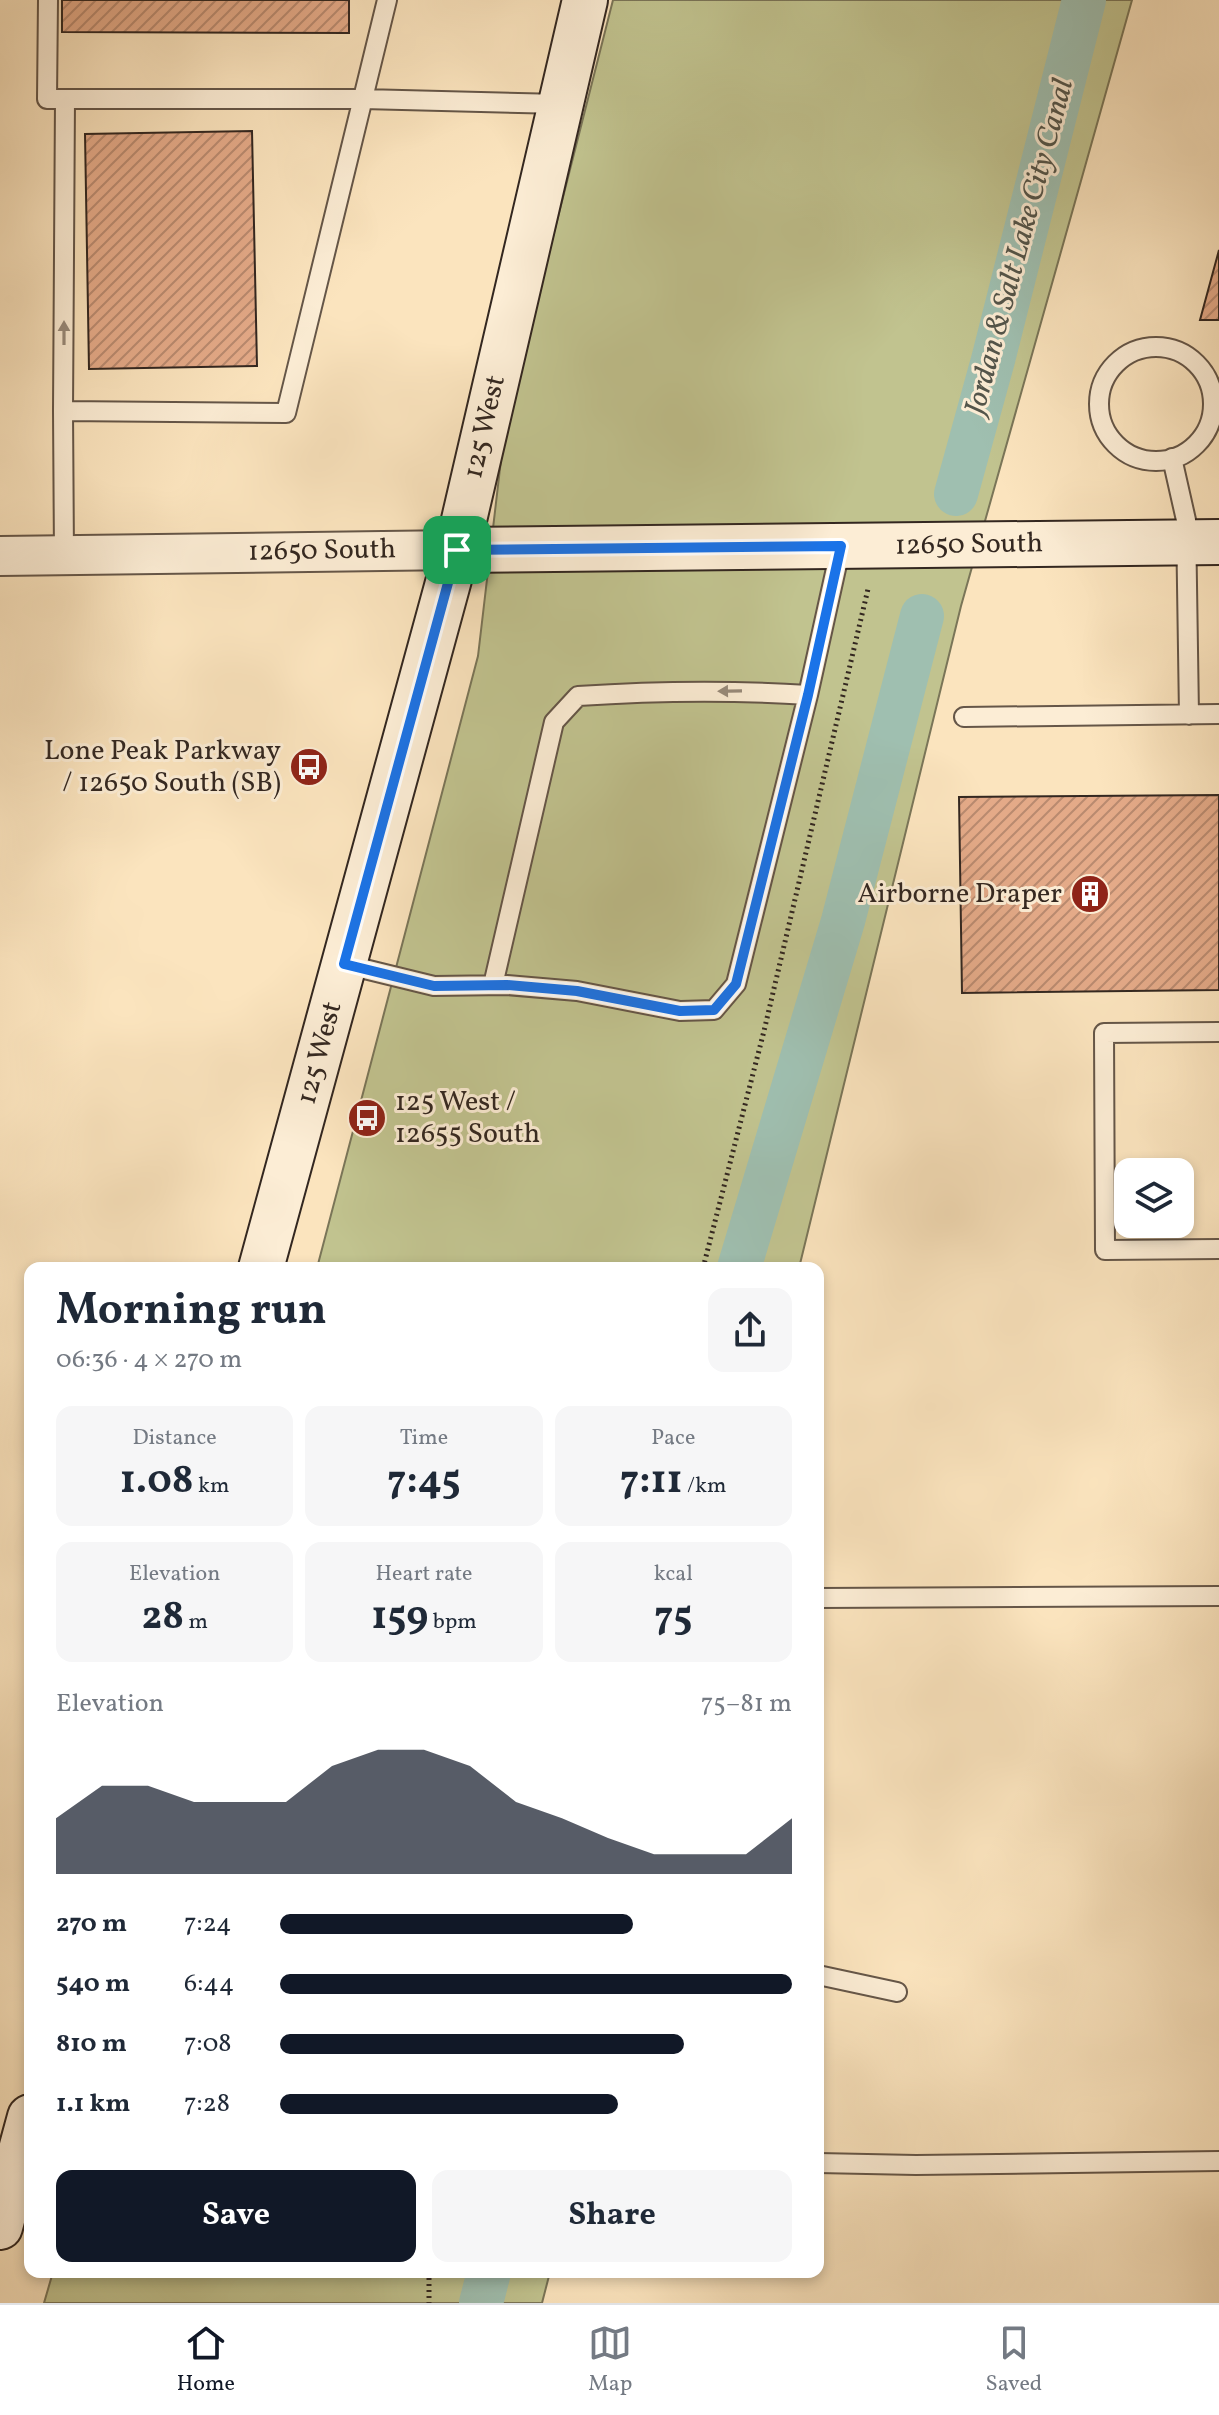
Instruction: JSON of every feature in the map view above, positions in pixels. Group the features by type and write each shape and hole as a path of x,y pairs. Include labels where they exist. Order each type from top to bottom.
{"main road":[{"name":"125 West","path":"263,1262 457,550 585,0"},
{"name":"12650 South","path":"457,550 1203,542"},
{"path":"0,2227 24,2139"}],"street":[{"name":"12650 South","path":"0,556 457,550"}],"lane":[{"path":"48,0 47,99 363,99 561,104"},
{"path":"63,411 286,413 387,0"},
{"path":"64,555 65,99"},
{"path":"1149,347 1167,347 1184,354 1198,365 1208,380 1213,397 1213,413 1208,429 1199,442 1172,458 1155,460 1130,454 1110,438 1102,423 1099,406 1101,389 1108,374 1119,361 1149,347"},
{"path":"1172,458 1183,499 1203,542 1189,715"},
{"path":"344,964 434,986 493,985 577,991 680,1011 714,1010 736,984 808,695 860,546"},
{"path":"493,985 554,722 578,696 745,691 808,695"},
{"path":"964,717 1219,714"},
{"path":"1219,1032 1104,1033 1105,1250 1219,1249"},
{"path":"824,1598 1219,1596"},
{"path":"824,1976 897,1992"},
{"path":"824,2163 1219,2161"}],"path":[{"path":"705,1262 764,1031 860,546"},
{"path":"429,2278 429,2303"}],"green space":[{"path":"613,0 1132,0 961,606 800,1262 319,1262 478,656 505,426"},
{"path":"51,2278 548,2278 542,2303 44,2303"}],"building":[{"path":"62,0 349,0 349,33 62,32"},
{"path":"252,131 257,366 89,369 85,134"},
{"path":"1219,250 1219,320 1200,320"},
{"name":"Airborne Draper","path":"1219,795 1219,990 962,993 959,797"}],"waterway":[{"name":"Jordan & Salt Lake City Canal","path":"956,494 1084,0"},
{"name":"Jordan & Salt Lake City Canal","path":"741,1262 843,921 922,616"},
{"name":"Jordan & Salt Lake City Canal","path":"481,2303 487,2278"}],"place":[{"name":"Lone Peak Parkway / 12650 South (SB)","path":"309,767"},
{"name":"Airborne Draper","path":"1090,894"},
{"name":"125 West / 12655 South","path":"367,1118"}],"route":[{"path":"841,546 808,695 736,984 714,1010 680,1011 577,991 507,985 434,986 344,964 457,550 841,546"}]}
